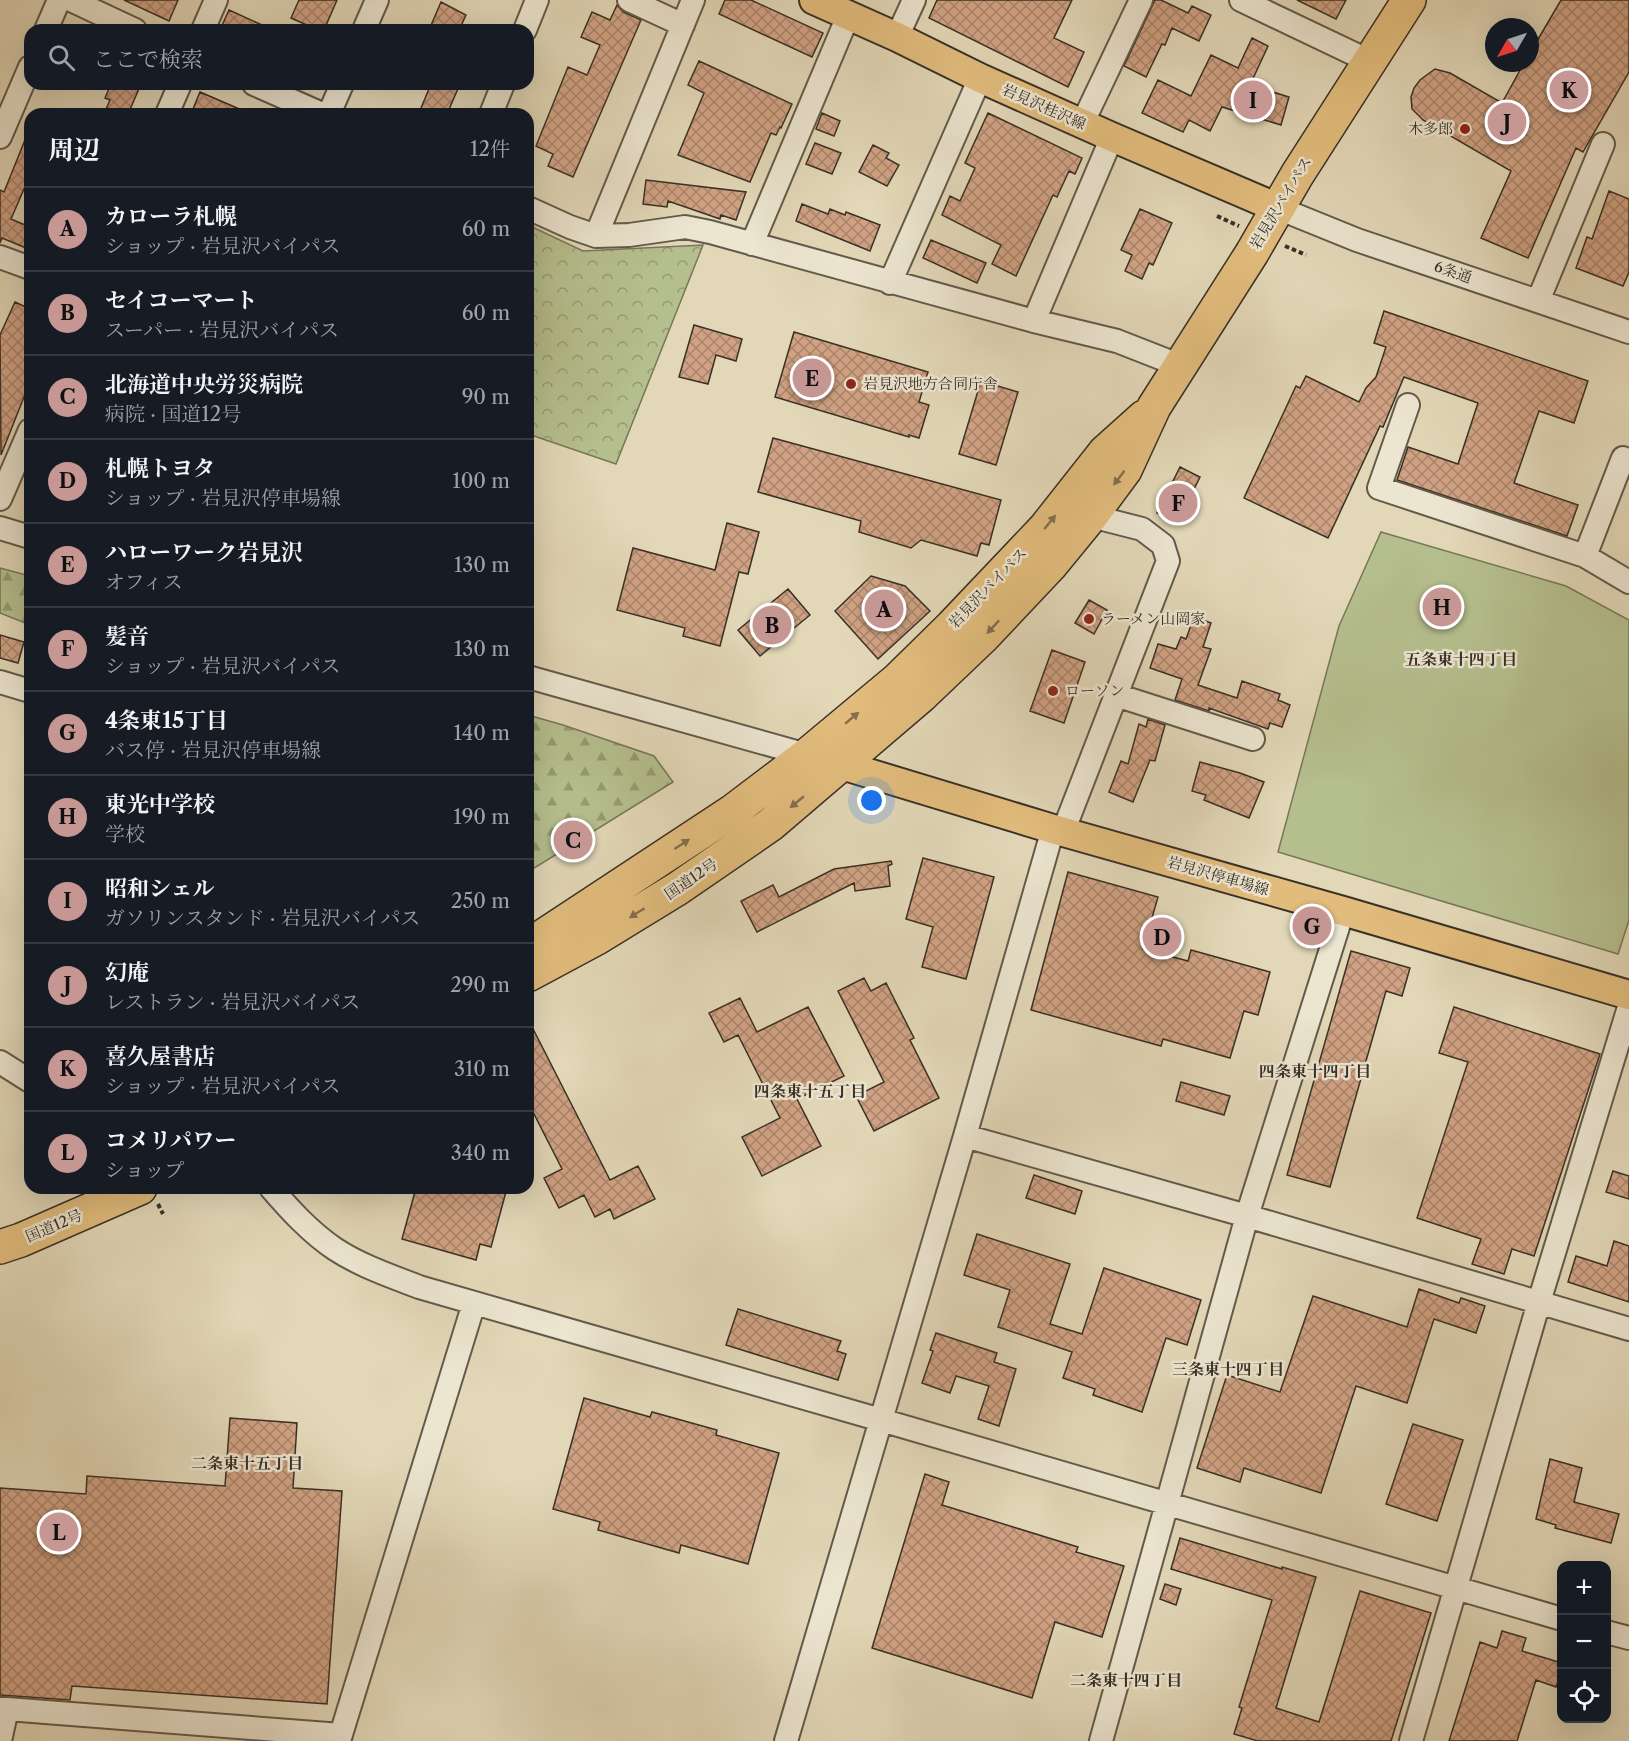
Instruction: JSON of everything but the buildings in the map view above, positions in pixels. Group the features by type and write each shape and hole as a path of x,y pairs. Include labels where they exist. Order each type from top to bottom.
{"highway":[{"name":"岩見沢バイパス","path":"841,764 921,696 984,636 1050,566 1091,516 1125,470 1154,407 1409,0"},
{"name":"岩見沢バイパス","path":"807,755 897,680 952,626 1045,528 1105,452 1154,407"},
{"path":"534,942 734,811 807,755"},
{"name":"国道12号","path":"534,972 597,938 677,889 770,825 841,764"},
{"name":"国道12号","path":"0,1247 21,1240 104,1195"}],"main road":[{"name":"岩見沢桂沢線","path":"814,0 1082,124 1278,208"},
{"name":"岩見沢停車場線","path":"807,755 1629,995"}],"street":[{"path":"49,24 59,0"},
{"path":"71,0 122,24"},
{"path":"206,24 216,0"},
{"path":"367,24 377,0"},
{"path":"527,24 537,0"},
{"path":"629,0 683,25"},
{"path":"596,236 693,0"},
{"path":"897,37 914,0"},
{"path":"1082,124 1141,0"},
{"path":"1242,0 1371,62"},
{"path":"752,244 848,16"},
{"path":"890,283 980,78"},
{"path":"0,137 24,81"},
{"path":"170,108 177,90"},
{"path":"268,90 308,108"},
{"path":"332,108 339,90"},
{"path":"493,108 501,90"},
{"path":"1034,321 1112,137"},
{"path":"1538,301 1603,144"},
{"name":"6条通","path":"1278,208 1357,240 1629,332"},
{"path":"534,211 596,236 629,235 685,227 890,283 1117,341 1181,366"},
{"path":"0,257 24,266"},
{"path":"1408,405 1379,488 1585,556 1629,582"},
{"path":"0,499 24,444"},
{"path":"1585,556 1623,458"},
{"path":"786,1741 1058,830 1116,695 1168,561 1163,545 1142,529 1091,516"},
{"path":"0,528 24,535"},
{"path":"534,679 807,755"},
{"path":"0,703 15,687"},
{"path":"1116,695 1253,738"},
{"path":"1101,1741 1247,1216 1343,911"},
{"path":"1411,1741 1539,1302 1629,1007"},
{"path":"0,1062 24,1077"},
{"path":"965,1136 1247,1216 1629,1329"},
{"path":"276,1194 300,1221 335,1249 370,1268 419,1287 1557,1618"},
{"path":"0,1741 4,1709 340,1738 474,1303"},
{"path":"1611,1633 1629,1638"}],"green space":[{"path":"534,228 583,251 703,245 616,464 534,436"},
{"path":"1381,532 1566,586 1629,620 1629,920 1618,954 1278,852 1339,626"},
{"path":"0,568 24,574 24,623 0,613"},
{"path":"534,717 654,756 673,782 534,868"}],"place":[{"name":"喜久屋書店","path":"1569,90"},
{"name":"昭和シェル","path":"1253,100"},
{"name":"幻庵","path":"1507,122"},
{"name":"木多郎","path":"1465,129"},
{"name":"ハローワーク岩見沢","path":"812,378"},
{"name":"岩見沢地方合同庁舎","path":"851,384"},
{"name":"髪音","path":"1178,503"},
{"name":"東光中学校","path":"1442,607"},
{"name":"カローラ札幌","path":"884,609"},
{"name":"ラーメン山岡家","path":"1089,619"},
{"name":"セイコーマート","path":"772,625"},
{"name":"ローソン","path":"1053,691"},
{"name":"北海道中央労災病院","path":"573,840"},
{"name":"4条東15丁目","path":"1312,926"},
{"name":"札幌トヨタ","path":"1162,937"},
{"name":"コメリパワー","path":"59,1532"}],"district":[{"name":"五条東十四丁目","path":"1461,659"},
{"name":"四条東十四丁目","path":"1315,1071"},
{"name":"四条東十五丁目","path":"810,1091"},
{"name":"三条東十四丁目","path":"1228,1369"},
{"name":"二条東十五丁目","path":"247,1463"},
{"name":"二条東十四丁目","path":"1126,1680"}]}
